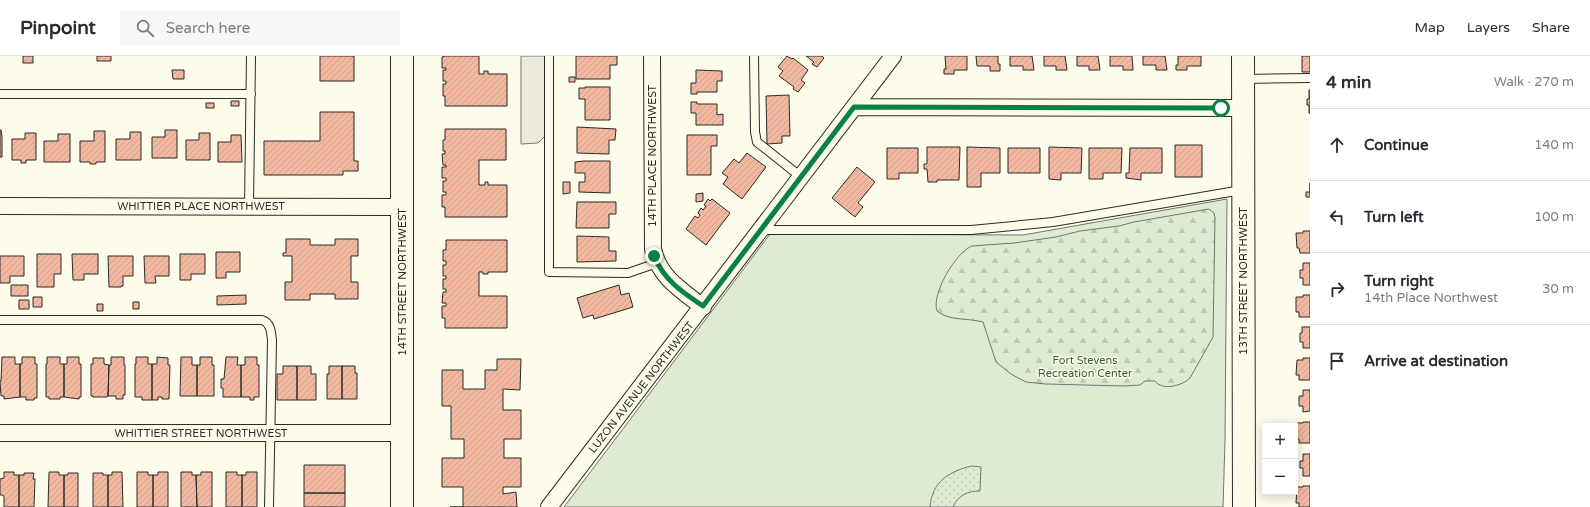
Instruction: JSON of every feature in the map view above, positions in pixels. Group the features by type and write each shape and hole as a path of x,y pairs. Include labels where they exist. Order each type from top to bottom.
{"street":[{"name":"14TH STREET NORTHWEST","path":"402,56 402,507"},
{"name":"14TH PLACE NORTHWEST","path":"652,56 652,242 657,263 671,282 703,306"},
{"name":"LUZON AVENUE NORTHWEST","path":"549,507 802,178 893,56"},
{"name":"13TH STREET NORTHWEST","path":"1243,56 1244,507"},
{"path":"854,107 1243,108"},
{"name":"WHITTIER PLACE NORTHWEST","path":"0,206 402,207"},
{"name":"WHITTIER STREET NORTHWEST","path":"0,433 402,433"}],"lane":[{"path":"249,206 251,56"},
{"path":"549,56 549,272 628,273 657,263"},
{"path":"754,56 754,132 757,142 802,178"},
{"path":"1243,78 1310,78"},
{"path":"0,94 251,94"},
{"path":"762,230 971,230 1053,222 1243,190"},
{"path":"0,320 266,321 270,329 272,340 269,507"}],"green space":[{"name":"Fort Stevens Recreation Center","path":"1227,199 1223,507 564,507 770,234 1023,235"},
{"path":"1209,209 1214,213 1215,218 1213,337 1190,378 1177,385 1167,387 1158,384 1155,381 1145,381 1140,385 1124,386 1026,382 1011,374 996,362 983,322 953,318 937,311 936,304 938,295 946,274 959,256 972,246 1014,243 1056,237 1080,231 1119,226"},
{"path":"972,466 981,467 980,491 964,494 958,499 953,507 930,507 931,498 934,491 943,479 956,471"}],"shaded area":[{"path":"521,56 545,56 545,136 538,143 521,144"}],"building":[{"path":"23,56 33,56 33,63 23,63"},
{"path":"97,56 111,56 111,61 97,61"},
{"path":"320,56 354,56 354,81 320,81"},
{"path":"479,56 479,74 484,74 484,71 488,71 488,74 507,74 507,106 445,106 443,84 446,84 446,81 443,81 443,70 446,70 446,68 442,68 442,57"},
{"path":"576,56 617,56 617,65 610,65 610,79 576,79"},
{"path":"787,56 792,59 793,58 808,70 801,80 805,83 798,92 793,89 794,87 779,76 783,71 778,67"},
{"path":"806,56 822,56 824,58 817,67 812,64 814,62"},
{"path":"945,56 967,56 967,70 954,70 954,74 944,74 944,69 946,69"},
{"path":"976,56 998,56 1000,71 990,71 990,66 977,66"},
{"path":"1010,56 1032,56 1034,70 1023,70 1023,66 1010,66"},
{"path":"1044,56 1065,56 1067,70 1056,70 1056,66 1044,66"},
{"path":"1077,56 1098,56 1100,70 1089,70 1089,66 1077,66"},
{"path":"1110,56 1132,56 1133,70 1123,70 1123,66 1110,66"},
{"path":"1143,56 1165,56 1167,70 1156,70 1156,65 1143,65"},
{"path":"1178,56 1201,56 1201,66 1187,66 1187,70 1176,70 1176,65 1178,65"},
{"path":"1302,56 1310,56 1310,72 1302,72"},
{"path":"172,70 184,70 184,79 173,79"},
{"path":"696,70 722,71 722,81 717,81 717,92 697,92 697,94 691,94 691,83 696,83"},
{"path":"569,77 575,77 575,82 569,82"},
{"path":"610,87 610,120 585,120 585,99 579,99 579,88"},
{"path":"1309,90 1310,113 1309,105 1307,105"},
{"path":"789,95 790,136 782,136 782,143 767,144 766,96"},
{"path":"231,101 239,101 239,106 231,106"},
{"path":"691,102 697,102 697,104 717,104 717,115 723,114 723,125 696,125 696,113 691,113"},
{"path":"206,103 214,103 214,108 206,108"},
{"path":"320,112 354,112 354,161 358,161 358,171 343,171 343,175 264,175 264,141 320,141"},
{"path":"577,127 616,129 615,140 609,140 609,154 577,153"},
{"path":"445,129 506,129 506,160 479,160 479,185 485,185 485,182 488,182 488,185 507,185 507,217 445,217 445,207 442,207 442,195 446,195 446,192 443,192 443,181 446,181 446,178 442,178 442,167 446,167 446,165 443,165 442,154 445,154 445,151 443,151 443,140 445,140"},
{"path":"0,130 2,137 2,157 0,157"},
{"path":"165,130 177,130 177,158 152,158 152,137 165,137"},
{"path":"94,131 105,131 105,162 90,164 90,162 80,162 80,141 94,141"},
{"path":"130,132 141,132 141,160 116,160 116,139 130,139"},
{"path":"25,133 36,133 36,160 26,160 26,163 21,163 21,160 12,160 12,139 25,139"},
{"path":"199,133 210,133 210,160 186,160 186,140 199,140"},
{"path":"58,134 70,134 70,162 44,162 44,141 58,141"},
{"path":"231,135 241,135 242,162 218,162 218,142 231,142"},
{"path":"687,135 717,135 717,146 711,146 711,175 687,175"},
{"path":"1175,145 1202,145 1202,177 1175,177"},
{"path":"927,147 960,147 959,180 937,180 937,182 928,182 927,169 924,169 924,164 927,164"},
{"path":"967,147 1000,148 1000,173 981,173 981,187 967,187"},
{"path":"1049,147 1082,148 1081,173 1061,173 1061,180 1049,179"},
{"path":"887,148 918,148 918,173 899,173 899,179 887,179"},
{"path":"1008,148 1040,148 1040,173 1008,173"},
{"path":"1089,148 1122,148 1121,173 1103,173 1103,179 1089,179"},
{"path":"1130,148 1162,148 1162,173 1141,173 1141,180 1126,178 1126,173 1129,173"},
{"path":"747,153 766,167 742,199 723,184 728,177 722,173 734,159 739,163"},
{"path":"610,161 610,193 579,192 579,182 585,182 585,173 575,173 575,162"},
{"path":"857,167 875,182 858,203 863,207 855,217 832,198"},
{"path":"563,182 570,182 570,193 563,194"},
{"path":"1306,192 1310,192 1310,197 1306,197"},
{"path":"703,193 703,201 696,202 696,194"},
{"path":"708,199 710,201 712,199 730,213 706,245 686,229 695,216 698,218 700,215 698,213 701,208 703,210 706,206 704,205"},
{"path":"577,202 616,202 616,214 609,214 609,228 576,228"},
{"path":"1303,231 1310,231 1310,253 1300,253 1299,248 1297,248 1296,233 1303,233"},
{"path":"577,236 609,237 609,251 616,251 616,261 577,262"},
{"path":"286,239 310,239 310,245 335,245 335,239 358,239 358,256 351,256 351,282 358,282 358,299 335,299 335,294 310,294 310,300 285,300 285,282 292,282 292,256 283,256 283,253 286,253"},
{"path":"446,240 507,240 507,272 488,272 488,274 483,274 483,272 479,272 479,296 507,296 507,328 445,328 445,318 442,318 442,306 446,306 446,303 442,303 443,292 446,292 446,289 443,289 443,279 446,279 446,276 443,276 443,265 446,265 446,261 443,261 443,250 446,250"},
{"path":"216,252 240,252 240,272 226,272 226,278 216,278"},
{"path":"37,254 61,254 61,274 54,274 54,287 37,287"},
{"path":"72,254 98,254 98,274 84,274 84,280 73,280"},
{"path":"180,254 205,254 205,274 191,274 191,280 180,280"},
{"path":"0,256 24,256 24,276 10,276 10,283 0,283"},
{"path":"108,256 133,256 133,276 123,276 123,286 121,287 109,287"},
{"path":"144,256 169,256 169,276 155,276 156,283 145,283"},
{"path":"1303,263 1310,263 1310,285 1303,285 1303,278 1300,278 1300,270 1303,270"},
{"path":"11,285 28,285 28,296 11,296"},
{"path":"619,285 621,295 629,293 633,307 594,319 593,315 583,318 577,298"},
{"path":"246,295 246,304 217,305 217,296"},
{"path":"1303,295 1310,295 1310,317 1299,317 1299,312 1296,312 1296,297 1303,297"},
{"path":"33,297 42,297 42,307 33,307"},
{"path":"19,300 29,300 29,309 19,309"},
{"path":"133,302 139,302 139,309 133,309"},
{"path":"97,304 103,304 103,311 97,311"},
{"path":"1302,327 1310,327 1310,348 1303,348 1303,342 1300,342"},
{"path":"2,357 15,357 15,364 20,364 20,397 4,399 4,396 1,396 0,381"},
{"path":"22,357 35,357 35,364 37,364 37,398 34,398 34,400 26,400 26,397 20,397 20,364 22,364"},
{"path":"47,357 60,357 60,364 64,364 64,397 60,397 60,399 49,399 49,397 46,397"},
{"path":"67,357 79,357 79,364 81,364 81,397 79,397 79,399 64,397 64,364 67,364"},
{"path":"111,357 124,357 125,395 123,395 123,399 116,399 116,396 108,396 109,365 111,365"},
{"path":"136,357 148,357 148,364 152,364 152,400 142,400 142,397 135,397"},
{"path":"157,357 168,358 168,365 170,365 169,399 162,399 162,397 158,397 158,400 152,400 152,364 157,364"},
{"path":"181,357 192,357 192,365 197,365 197,396 180,396"},
{"path":"200,357 212,357 212,365 214,365 214,396 197,396 197,365 200,365"},
{"path":"226,357 238,357 237,365 241,365 241,397 223,397 221,379 224,379"},
{"path":"245,357 257,357 257,365 259,365 259,397 254,397 254,400 250,400 250,397 241,397 241,365 245,365"},
{"path":"93,358 104,358 104,364 109,365 107,397 91,396 91,364 93,364"},
{"path":"1303,358 1310,358 1310,380 1299,380 1299,375 1296,375 1297,360 1303,360"},
{"path":"497,359 521,359 520,390 503,389 503,410 521,410 521,439 504,439 504,458 521,458 521,487 503,487 503,494 516,492 517,507 463,507 463,487 442,487 442,458 464,458 464,439 451,439 451,406 442,406 442,370 463,370 463,389 485,389 485,370 497,370"},
{"path":"283,366 297,366 297,400 277,400 277,374 283,374"},
{"path":"297,366 311,366 311,374 316,374 316,400 297,400"},
{"path":"329,366 342,366 342,399 327,399 327,374 329,374"},
{"path":"342,366 355,366 355,373 357,373 357,399 342,399"},
{"path":"1303,390 1310,390 1310,411 1303,412 1303,406 1299,406 1299,396 1303,396"},
{"path":"1310,422 1310,443 1299,443 1298,423"},
{"path":"1303,454 1310,454 1310,476 1303,476 1303,468 1300,468 1300,461 1303,461"},
{"path":"304,465 345,465 345,493 304,493"},
{"path":"4,472 14,472 14,475 19,475 19,507 4,507 4,497 3,495 0,495 0,479 4,478"},
{"path":"49,472 59,472 59,475 64,475 64,507 48,507"},
{"path":"112,472 122,472 123,507 108,507 108,475 112,475"},
{"path":"137,472 148,472 148,475 153,475 153,507 137,507"},
{"path":"158,472 168,472 168,507 153,507 153,475 158,475"},
{"path":"181,472 192,472 192,475 196,475 197,507 181,507"},
{"path":"201,472 212,472 212,507 197,507 196,475 201,475"},
{"path":"226,472 237,472 237,475 242,475 242,507 226,507"},
{"path":"246,472 257,472 257,507 242,507 242,475 246,475"},
{"path":"24,473 34,473 34,507 19,507 19,475 24,475"},
{"path":"68,473 78,473 78,507 64,507 64,475 68,475"},
{"path":"93,473 103,473 103,475 108,475 108,507 93,507"},
{"path":"1310,486 1310,507 1299,507 1299,503 1296,503 1298,487"},
{"path":"304,493 345,493 345,507 304,507"}],"route":[{"path":"654,256 667,278 675,286 703,306 802,178 854,107 1221,108"}]}
